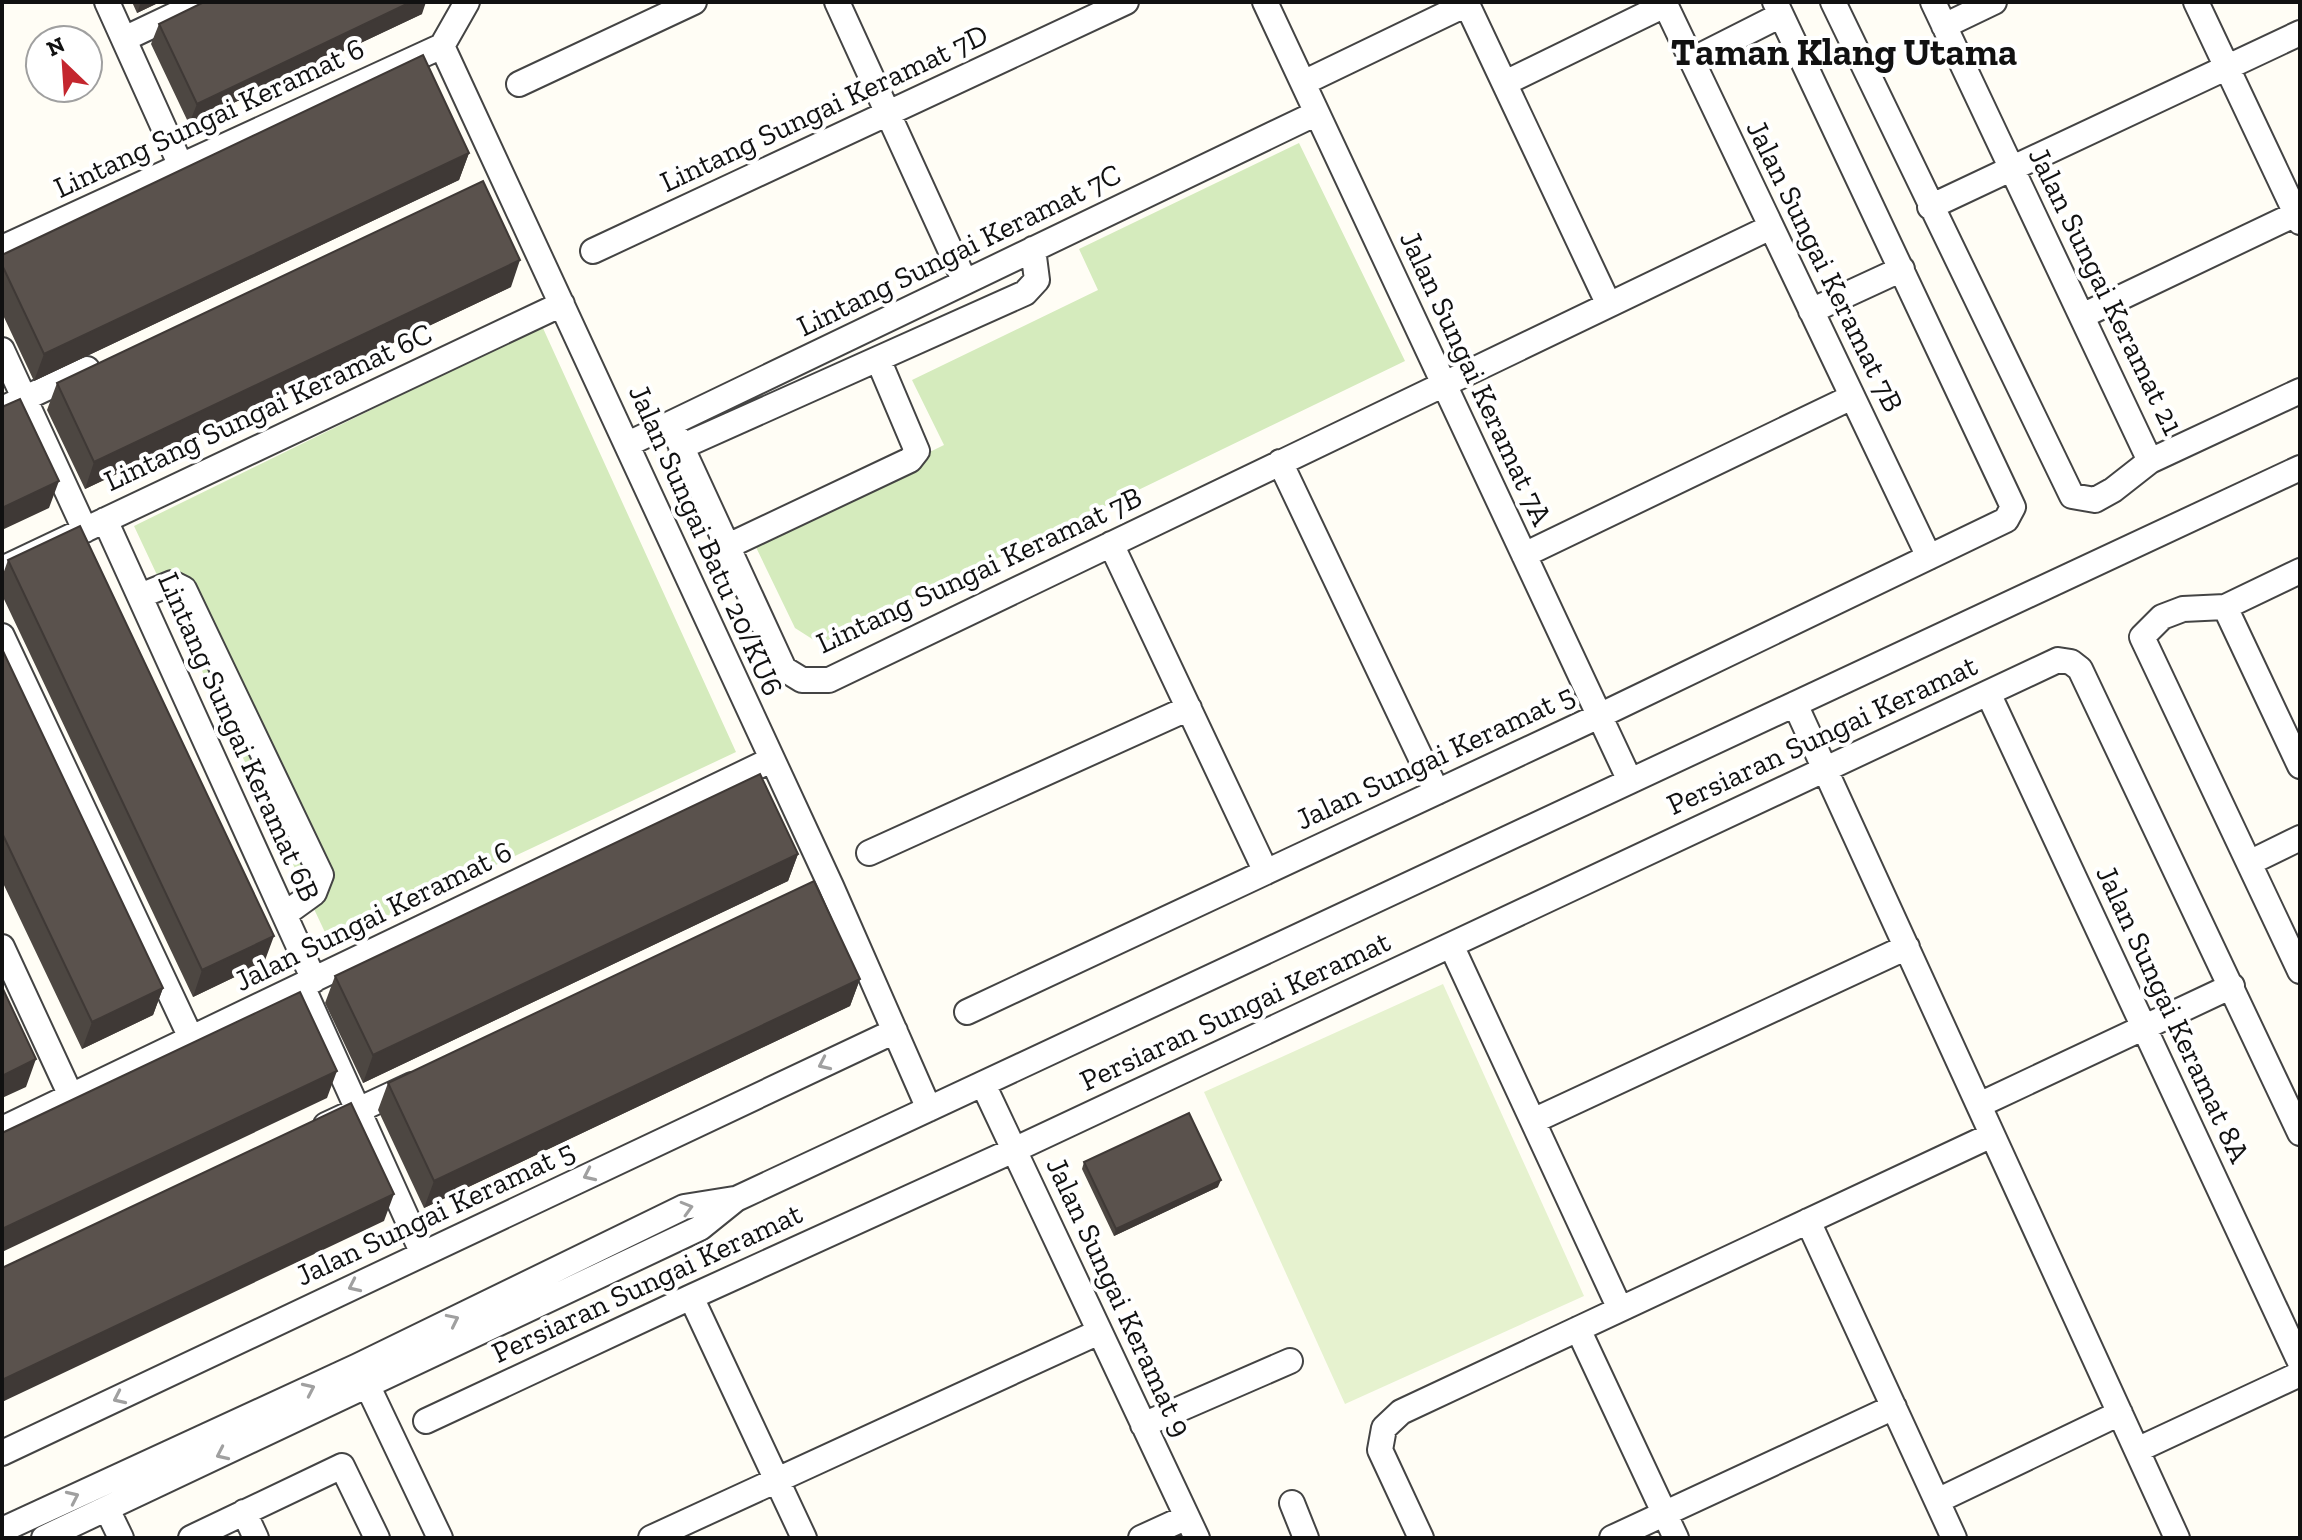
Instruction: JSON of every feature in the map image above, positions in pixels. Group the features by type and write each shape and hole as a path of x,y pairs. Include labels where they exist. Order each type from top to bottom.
{"street":[{"path":"107,2 181,166"},
{"path":"124,39 202,2"},
{"path":"442,46 467,2"},
{"path":"519,84 694,2"},
{"path":"837,2 965,282"},
{"name":"Lintang Sungai Keramat 7D","path":"593,251 1126,2"},
{"name":"Jalan Sungai Keramat 7A","path":"1265,2 1630,781"},
{"path":"1833,2 2072,496 2095,500 2150,461"},
{"name":"Jalan Sungai Keramat 21","path":"1933,2 2150,461 2300,391"},
{"path":"1944,26 1994,2"},
{"path":"2082,316 2299,216 2196,2"},
{"path":"1303,83 1466,3 1608,303"},
{"path":"1505,83 1664,4"},
{"name":"Jalan Sungai Keramat 7B","path":"1664,4 1929,557"},
{"path":"1692,60 1778,8 1902,269 1811,311"},
{"path":"1930,207 2300,33"},
{"name":"Lintang Sungai Keramat 6","path":"2,248 442,46"},
{"name":"Jalan Sungai Batu 20/KU6","path":"442,46 496,180 562,304 628,444 771,760 824,890 895,1031 929,1109"},
{"name":"Lintang Sungai Keramat 7C","path":"628,444 1317,113"},
{"name":"Lintang Sungai Keramat 7B","path":"671,424 784,669 802,680 829,680 1771,227"},
{"path":"681,447 1025,293 1037,280 1033,249"},
{"name":"Jalan Sungai Keramat 5","path":"967,1012 1599,716 2006,520 2013,507 1902,269"},
{"name":"Lintang Sungai Keramat 6C","path":"2,569 562,304"},
{"name":"Lintang Sungai Keramat 6B","path":"2,350 24,398 95,525 140,596 285,914 308,983 358,1110 423,1254"},
{"path":"2,409 111,358"},
{"path":"726,547 910,460 917,451 878,359"},
{"path":"1524,555 1852,397"},
{"path":"1280,462 1437,792"},
{"name":"Persiaran Sungai Keramat","path":"2,1530 700,1228 736,1199 2300,468"},
{"path":"1111,544 1266,872"},
{"path":"2300,571 2225,607 2183,609 2162,617 2142,637 2300,971"},
{"path":"140,596 172,583 184,589 321,875 314,893 285,914"},
{"path":"2225,607 2298,756"},
{"path":"2,636 191,1038"},
{"name":"Persiaran Sungai Keramat","path":"426,1421 1014,1150 2058,660 2071,662 2080,669 2232,986"},
{"name":"Jalan Sungai Keramat 8A","path":"1988,693 2300,1362"},
{"path":"1795,704 2177,1538"},
{"path":"869,853 1189,708"},
{"name":"Jalan Sungai Keramat 6","path":"2,1129 771,760"},
{"path":"2249,863 2300,838"},
{"path":"1451,945 1620,1309"},
{"path":"2,947 71,1096"},
{"path":"1533,1121 1907,947"},
{"path":"1979,1105 2232,986 2300,1133"},
{"name":"Jalan Sungai Keramat 5","path":"2,1453 895,1031"},
{"path":"301,1137 430,1076"},
{"name":"Jalan Sungai Keramat 9","path":"983,1084 1192,1528"},
{"path":"1421,1538 1380,1450 1384,1428 1401,1412 1992,1135"},
{"path":"1808,1221 1954,1538"},
{"path":"691,1297 804,1538"},
{"path":"1578,1329 1676,1538"},
{"path":"651,1538 1099,1332"},
{"path":"1143,1425 1290,1361"},
{"path":"2137,1450 2300,1374"},
{"path":"363,1376 440,1538"},
{"name":"Persiaran Sungai Keramat","path":"44,1538 107,1509 363,1376"},
{"path":"1612,1538 1894,1407"},
{"path":"1937,1501 2120,1413"},
{"path":"191,1538 342,1466 377,1538"},
{"path":"1292,1503 1306,1538"},
{"path":"107,1509 121,1538"},
{"path":"244,1512 256,1538"},
{"path":"1141,1538 1192,1528"}],"green space":[{"path":"1299,143 1405,361 820,644 795,628 752,539 944,445 912,380 1098,290 1079,249"},
{"path":"542,326 736,752 330,943 134,526"},
{"path":"1443,984 1584,1296 1345,1404 1204,1092"}],"building":[{"path":"204,2 411,2 197,104 159,24"},
{"path":"423,55 469,153 44,354 2,265 2,255"},
{"path":"483,181 520,260 94,462 57,383"},
{"path":"20,399 59,481 2,508 2,407"},
{"path":"80,526 274,936 202,970 8,560"},
{"path":"2,649 163,988 92,1022 2,833"},
{"path":"760,774 798,854 373,1055 335,976"},
{"path":"814,881 860,979 434,1181 388,1083"},
{"path":"2,987 36,1059 2,1076"},
{"path":"300,992 337,1071 2,1229 2,1133"},
{"path":"351,1103 394,1194 2,1380 2,1268"},
{"path":"1189,1113 1221,1180 1116,1229 1084,1162"}],"district":[{"name":"Taman Klang Utama","path":"1844,52"}]}
